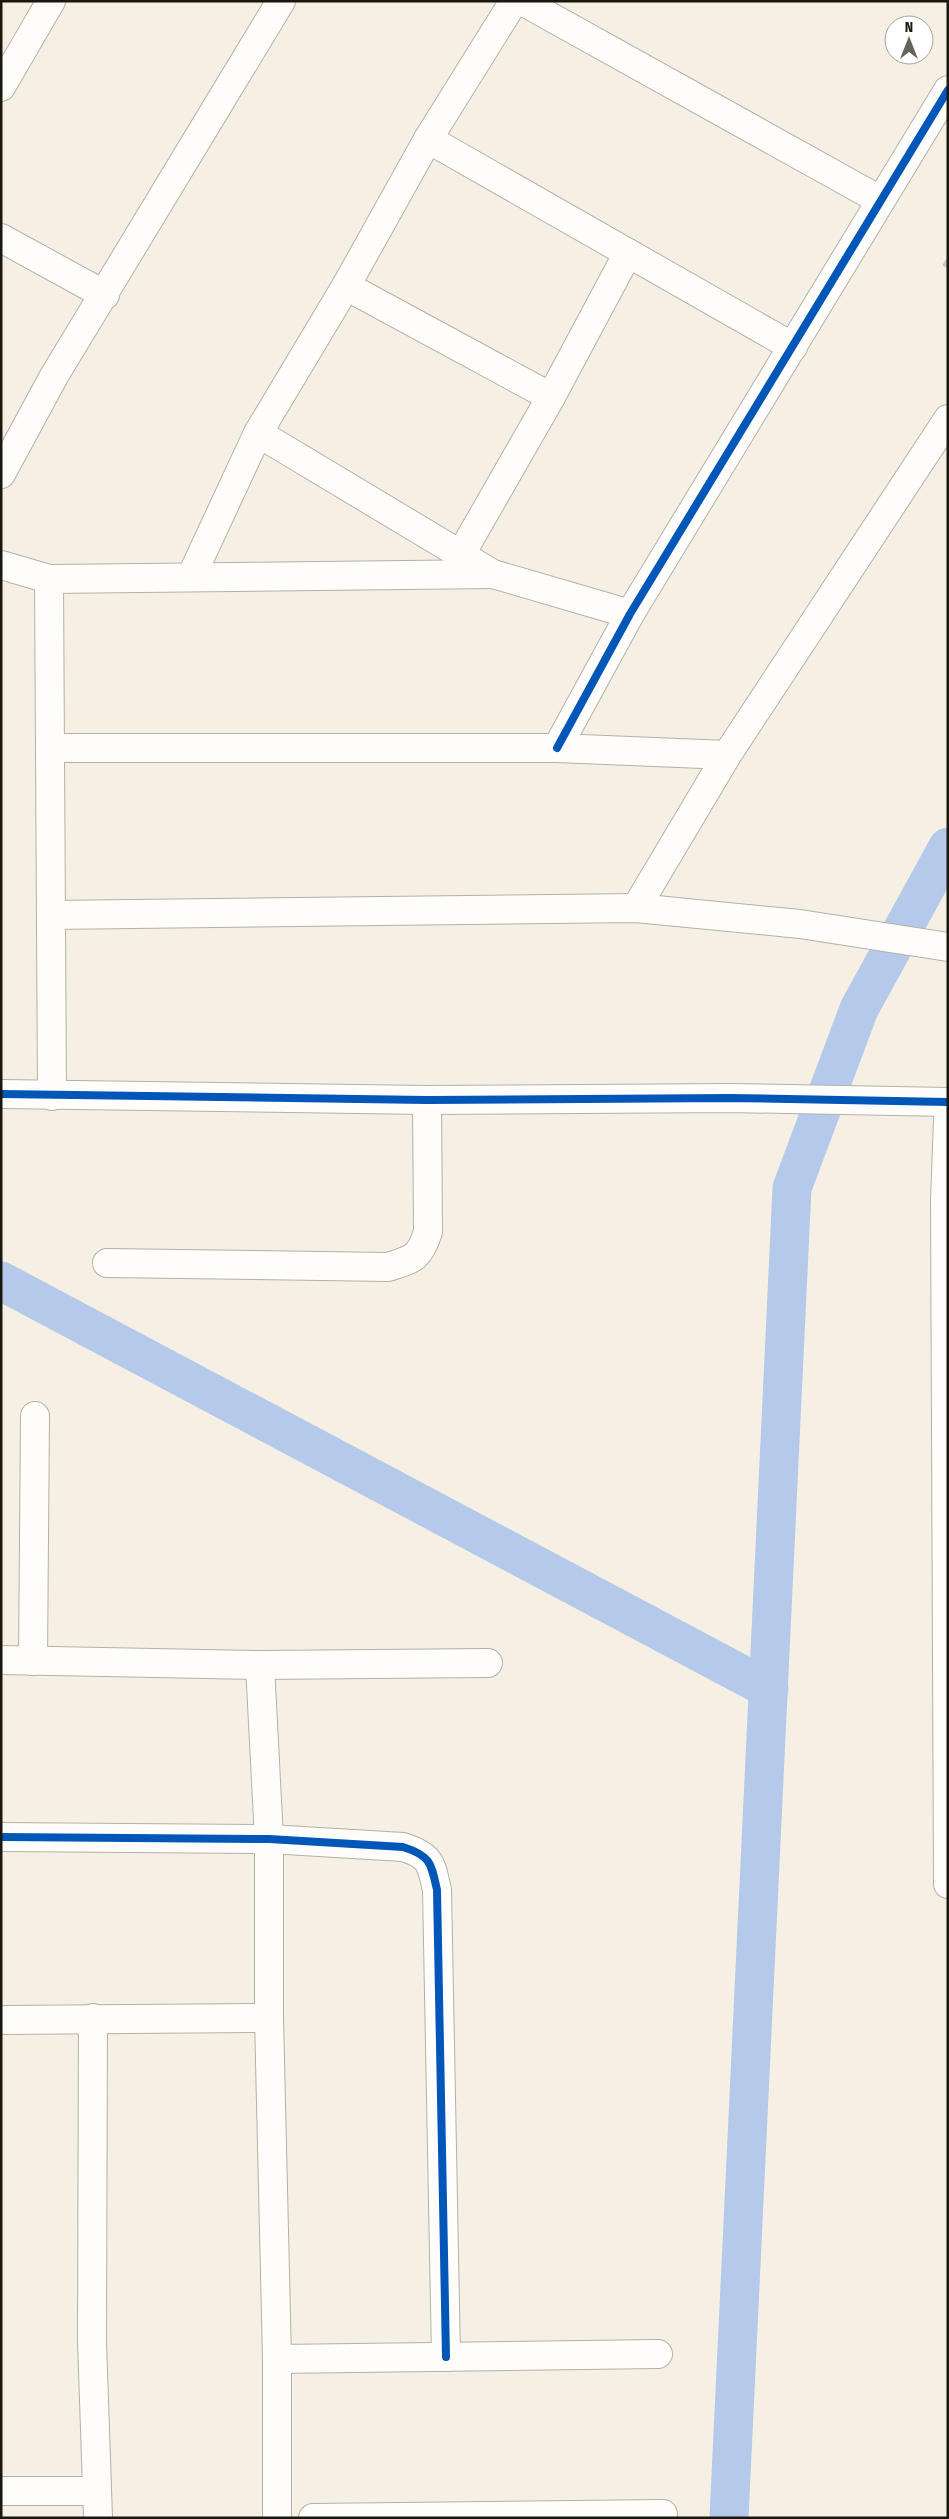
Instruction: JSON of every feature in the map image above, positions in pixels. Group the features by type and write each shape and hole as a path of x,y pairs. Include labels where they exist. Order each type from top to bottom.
{"street":[{"path":"1,87 10,49 51,1"},
{"path":"1,474 8,444 106,295 281,1"},
{"path":"191,577 258,433 346,286 428,139 514,1"},
{"path":"522,1 880,200"},
{"path":"557,748 630,614 948,90"},
{"path":"428,139 793,347"},
{"path":"1,238 106,295"},
{"path":"461,554 551,397 628,253"},
{"path":"346,286 551,397"},
{"path":"636,908 727,756 948,419"},
{"path":"258,433 493,574 630,614"},
{"path":"1,565 49,578 493,574"},
{"path":"49,578 52,1096"},
{"path":"50,748 557,748 727,756"},
{"path":"51,915 636,908 800,924 935,945"},
{"path":"1,1094 427,1100 730,1098 948,1102"},
{"path":"107,1262 388,1267 409,1260 422,1251 428,1232 427,1100"},
{"path":"948,1118 945,1201 948,1884"},
{"path":"33,1661 35,1416"},
{"path":"1,1660 260,1665 488,1663"},
{"path":"260,1665 269,1839 269,2018 277,2359 277,2518"},
{"path":"1,1837 269,1839 403,1848 421,1853 431,1864 437,1890 446,2357"},
{"path":"1,2491 97,2505 92,2340 93,2018"},
{"path":"1,2020 269,2018"},
{"path":"277,2359 658,2354"},
{"path":"313,2518 663,2514"}],"building":[{"path":"948,258 948,268 943,265"}],"waterway":[{"path":"729,2518 792,1188 859,1009 948,847"},
{"path":"1,1281 769,1689"}],"cycle path":[{"path":"557,748 630,614 948,90"},
{"path":"1,1094 427,1100 730,1098 948,1102"},
{"path":"1,1837 269,1839 403,1847 424,1857 431,1867 437,1890 446,2357"}]}
